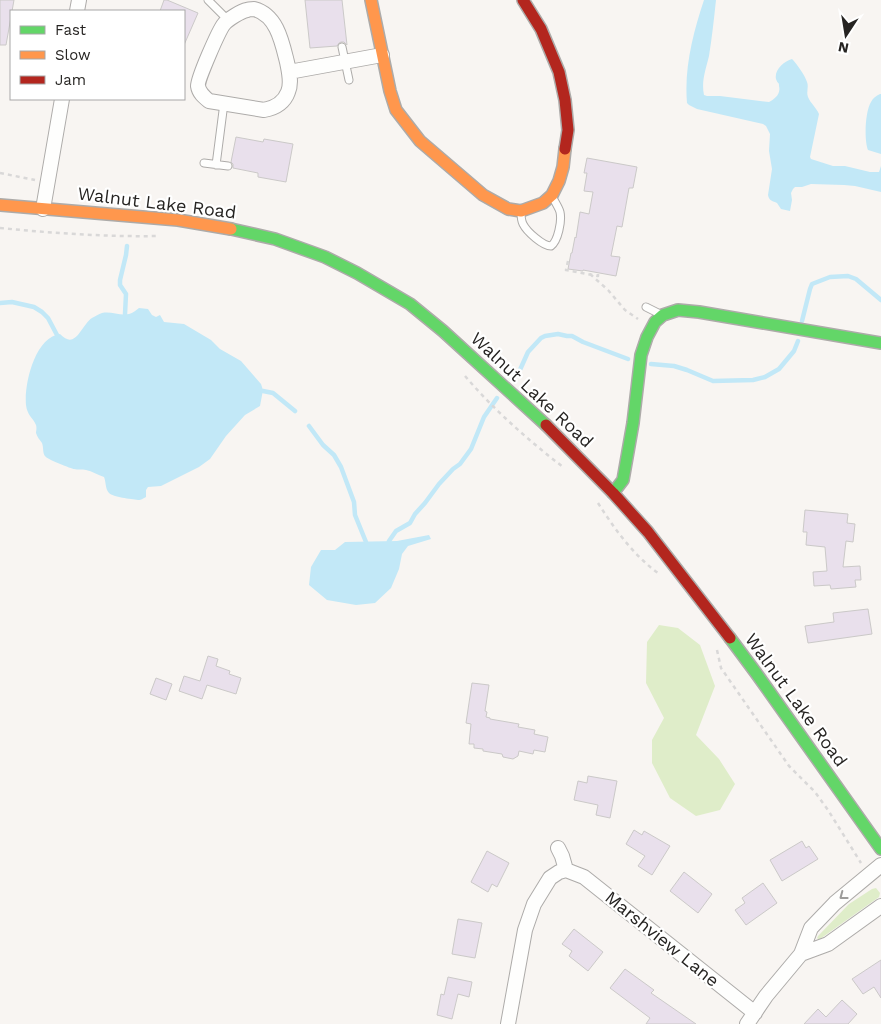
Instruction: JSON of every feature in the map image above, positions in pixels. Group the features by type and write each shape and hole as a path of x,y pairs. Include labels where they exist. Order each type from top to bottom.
{"street":[{"path":"371,0 396,110 420,141 483,195 508,208 521,211 543,203 552,195 563,167 568,130 566,100 559,72 540,29 522,0"},
{"path":"254,9 267,15 275,25 282,40 290,81 289,91 279,105 264,110 209,101 200,93 198,85 200,76 224,23 228,20 246,10 254,9"},
{"path":"289,72 382,55"},
{"path":"43,209 62,100"},
{"name":"Walnut Lake Road","path":"0,205 178,220 275,239 325,257 364,276 410,304 443,331 557,435 655,540 725,632 881,849"},
{"path":"613,493 623,480 628,456 640,355 647,336 655,322 662,315 678,310 699,312 881,343"},
{"path":"508,1024 526,930 534,904 550,878 566,870 558,848"},
{"path":"751,1019 766,996 801,954 811,928 835,903 881,865"},
{"name":"Marshview Lane","path":"566,870 584,877 751,1019"},
{"path":"801,954 828,944 881,906"}],"lane":[{"path":"208,0 228,20"},
{"path":"342,47 349,80"},
{"path":"216,165 224,103"},
{"path":"204,163 228,166"},
{"path":"521,211 524,225 545,246 551,246 555,243 559,232 560,213 552,195"},
{"path":"646,306 662,315"}],"path":[{"path":"0,173 48,182"},
{"path":"0,228 133,237 166,236"},
{"path":"568,261 566,270 598,276 598,274"},
{"path":"590,274 608,290 625,310 634,317 653,326"},
{"path":"462,372 499,413 563,468"},
{"path":"596,500 611,523 638,555 658,573"},
{"path":"717,650 721,668 790,766 815,792 828,810 869,875"}],"green space":[{"path":"659,625 678,628 700,645 715,686 696,735 719,759 735,784 720,810 696,816 670,798 652,763 652,740 664,718 646,683 647,642"},
{"path":"876,888 880,893 879,897 820,939 817,938 849,904"}],"water":[{"path":"704,0 716,0 709,56 703,80 704,95 769,102 775,98 779,91 779,84 776,79 778,69 792,59 806,79 808,97 819,114 811,159 833,166 845,166 870,172 879,172 881,166 881,192 855,186 811,184 793,189 790,211 781,209 777,203 770,200 768,195 772,169 769,151 770,134 766,126 697,109 687,103 686,90 690,51"},
{"path":"880,94 881,154 868,150 866,133 866,119 869,107 873,99"},
{"path":"139,308 148,309 156,317 160,315 164,322 184,324 211,340 220,349 241,361 261,384 263,390 260,406 245,415 226,436 210,459 199,467 161,486 148,487 146,497 141,500 118,497 111,494 107,489 104,477 88,471 72,469 46,457 42,443 36,433 36,425 26,405 29,374 44,343 51,337 60,334 70,340 74,338 88,321 99,314 129,314"},
{"path":"429,535 431,539 408,546 402,554 399,569 391,588 375,603 356,605 327,600 309,585 311,567 321,550 335,550 345,542 397,541"}],"building":[{"path":"0,0 14,0 12,10 10,10 6,45 0,45"},
{"path":"164,0 167,0 198,13 185,43 185,10 160,10"},
{"path":"305,0 342,0 347,45 341,42 337,46 310,48"},
{"path":"236,137 263,142 264,139 293,144 286,182 258,177 258,173 233,168 231,162"},
{"path":"587,158 637,167 633,188 629,188 622,227 617,226 611,256 620,257 616,276 568,269 580,212 589,214 593,192 584,191 587,173 584,173"},
{"path":"805,510 848,514 847,523 855,524 853,542 846,541 843,567 860,566 861,580 855,580 856,587 831,589 830,585 814,586 813,572 827,571 825,547 806,545 807,532 803,532"},
{"path":"868,609 872,634 808,643 805,626 834,622 833,613"},
{"path":"208,656 218,659 216,666 230,671 229,674 241,678 236,694 207,685 202,699 179,691 184,676 200,681"},
{"path":"156,678 172,684 166,700 150,694"},
{"path":"472,683 489,685 485,711 487,712 486,717 519,724 518,727 535,730 534,734 548,737 545,752 534,750 533,754 519,751 518,756 513,759 503,757 502,754 474,748 474,744 469,744 471,724 466,723"},
{"path":"588,776 617,781 610,818 596,815 598,805 574,800 578,781 587,783"},
{"path":"634,830 642,835 644,831 670,846 652,875 638,866 645,856 626,844"},
{"path":"802,841 806,848 809,846 818,859 782,881 770,860"},
{"path":"487,851 509,863 497,887 492,884 488,892 471,882"},
{"path":"684,872 712,894 698,913 670,891"},
{"path":"763,883 777,903 746,925 735,910 745,903 742,898"},
{"path":"458,919 482,923 475,958 452,954"},
{"path":"574,929 603,952 588,971 569,956 572,951 562,944"},
{"path":"881,960 881,998 874,987 863,994 852,979"},
{"path":"625,969 654,990 651,993 696,1024 646,1024 650,1018 610,988"},
{"path":"448,977 472,982 469,997 458,994 452,1019 437,1015 441,994 444,995"},
{"path":"842,1000 857,1014 848,1024 804,1024 818,1009 826,1017"}],"waterway":[{"path":"125,314 126,294 120,285 120,280 127,246"},
{"path":"802,321 812,284 830,277 848,276 856,279 881,300"},
{"path":"0,303 12,302 34,307 48,318 57,335"},
{"path":"519,372 528,352 541,338 558,334 572,336 628,359"},
{"path":"651,364 674,366 713,381 753,380 765,377 779,369 794,351 798,341"},
{"path":"263,391 273,393 295,411"},
{"path":"389,541 396,531 410,523 439,484 460,464 471,449 484,417 497,398"},
{"path":"309,426 323,445 334,455 341,467 354,502 355,515 366,542"}],"traffic: fast":[{"path":"231,229 275,239 325,257 410,304 443,331 546,425"},
{"path":"613,493 623,480 633,423 641,355 647,337 655,322 663,315 678,310 699,312 881,343"},
{"path":"730,638 881,849"}],"traffic: slow":[{"path":"371,0 390,91 396,110 420,141 483,195 508,209 521,211 543,203 552,195 559,181 565,149"},
{"path":"0,205 178,220 231,229"}],"traffic: jam":[{"path":"523,0 541,29 559,72 565,100 568,130 565,149"},
{"path":"546,425 613,493 648,532 730,638"}]}
